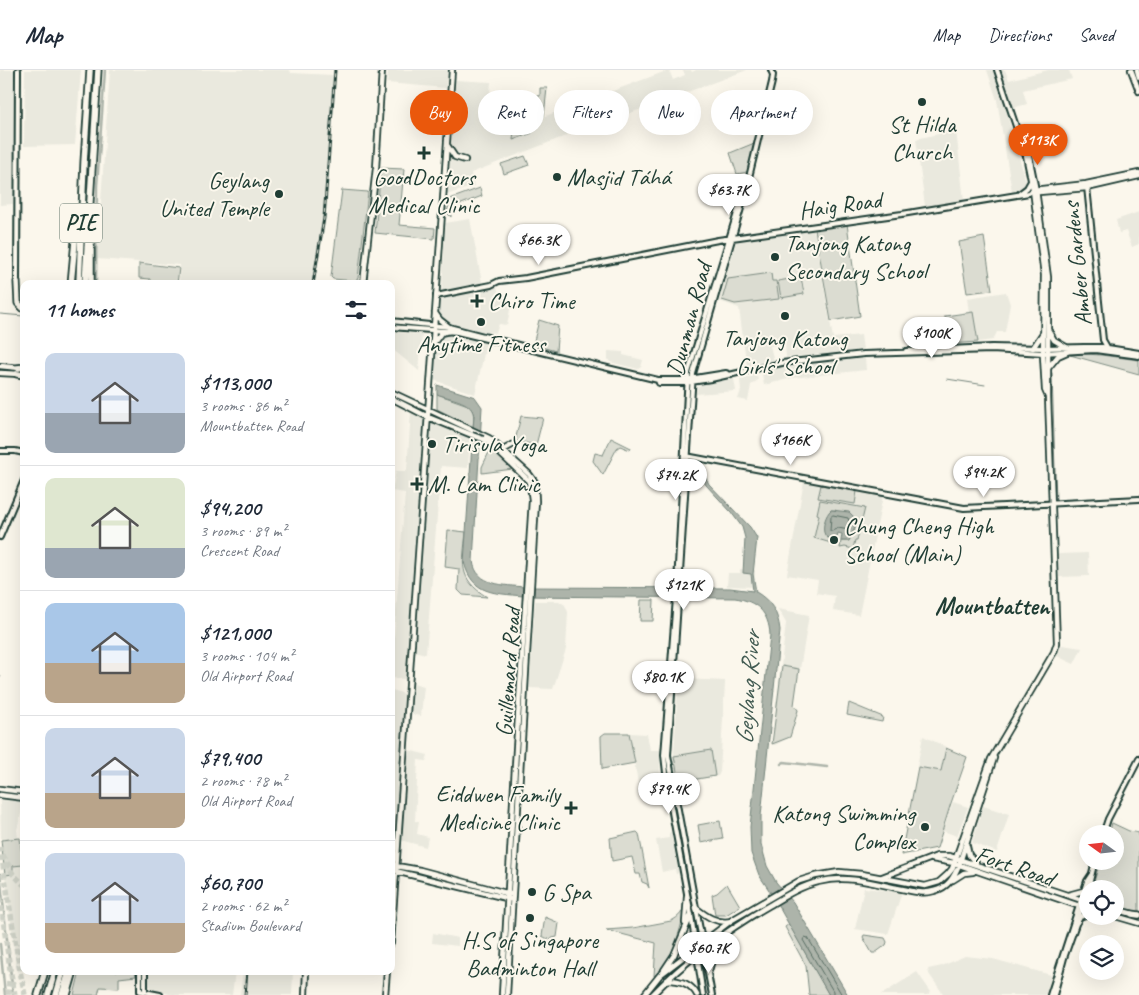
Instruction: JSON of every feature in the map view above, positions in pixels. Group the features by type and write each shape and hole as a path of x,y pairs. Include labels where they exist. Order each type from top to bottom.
{"highway":[{"name":"PIE","path":"79,280 90,70"},
{"name":"PIE","path":"84,280 98,70"},
{"path":"71,280 84,162"},
{"path":"89,208 91,214 91,280"},
{"path":"17,282 18,303 20,305"},
{"path":"1132,914 1139,915"},
{"path":"38,995 44,975"},
{"path":"48,995 54,975"},
{"path":"56,995 62,975"},
{"path":"62,995 68,975"},
{"path":"66,995 73,975"}],"main road":[{"path":"363,280 376,168 382,70"},
{"path":"395,893 452,70"},
{"path":"1131,70 1139,91"},
{"path":"1137,70 1139,77"},
{"path":"446,144 455,157 465,160"},
{"path":"1034,191 1050,192 1139,175"},
{"path":"1034,191 1087,186"},
{"path":"1034,191 1038,204 1048,272 1045,351 1045,390 1048,397"},
{"path":"1033,348 1046,328 1044,275 1034,191"},
{"path":"1038,204 1041,197 1050,192"},
{"path":"432,346 440,333 449,329 434,312"},
{"path":"1046,328 1052,337 1066,350 1054,359 1048,371"},
{"path":"951,881 990,762 1054,652 1057,643 1048,371 1045,351"},
{"path":"0,366 20,371"},
{"path":"0,373 20,371"},
{"name":"Guillemard Road","path":"395,394 429,409 487,441 524,476 530,485 532,500 529,600 502,995"},
{"name":"Guillemard Road","path":"395,400 428,417 472,432 481,433 490,438 529,474 535,482 536,501 529,585"},
{"path":"503,450 514,444"},
{"path":"660,975 732,920 799,881 826,873 850,873 918,886 929,886 939,882 946,877 958,861 966,845 995,754"},
{"path":"0,789 20,792"},
{"path":"0,794 20,797"},
{"path":"966,845 969,855 979,865"},
{"name":"Fort Road","path":"878,877 886,876 940,856 979,865 1079,899"},
{"name":"Fort Road","path":"958,861 977,872 1079,907"},
{"path":"397,868 510,896"},
{"path":"652,995 667,980 728,930 774,902 817,882 839,879 861,880 924,892 939,890 964,873 977,872"},
{"path":"1067,895 1079,893"},
{"name":"Guillemard Road","path":"507,995 510,896"},
{"path":"682,934 686,920 687,896"},
{"path":"696,908 712,919 721,922 732,920"},
{"path":"1124,912 1132,914"},
{"path":"644,995 674,955 691,915"},
{"path":"1076,922 1079,918"},
{"path":"1124,918 1139,922"},
{"path":"709,971 717,945 728,930"},
{"path":"305,995 306,975"},
{"path":"385,995 388,975"},
{"path":"667,980 686,983 697,995"}],"street":[{"path":"17,282 18,70"},
{"name":"Dunman Road","path":"677,598 690,380 746,185 772,82 773,75 771,70"},
{"path":"999,70 1026,156 1034,191"},
{"path":"1011,107 1029,156 1034,191"},
{"path":"1018,195 1027,188 1031,181"},
{"name":"Amber Gardens","path":"1087,186 1103,340"},
{"name":"Haig Road","path":"436,296 730,239 1034,191"},
{"path":"395,322 449,329 535,348 540,351 658,380 659,383 669,384 726,377 731,374 782,363 864,354 978,348 1033,348 1045,351"},
{"path":"395,327 433,327"},
{"path":"1098,347 1103,340 1109,349"},
{"path":"864,354 992,350 1045,351 1098,347 1139,354"},
{"path":"1066,350 1095,350 1139,354"},
{"path":"0,451 20,452"},
{"path":"686,456 964,508 1139,499"},
{"path":"0,537 20,490"},
{"path":"677,598 664,755 703,995"},
{"path":"677,598 668,759 712,995"},
{"path":"1106,825 1139,759"},
{"path":"1052,995 1079,910"},
{"path":"1052,995 1079,911"},
{"path":"140,975 140,991 160,995"},
{"path":"146,975 149,994"},
{"path":"703,995 706,990 712,989"}],"shaded area":[{"path":"0,70 15,70 13,204 0,205"},
{"path":"25,70 81,70 75,145 24,146"},
{"path":"110,70 290,70 291,73 333,75 322,239 314,280 179,280 180,265 97,259"},
{"path":"388,70 448,70 446,88 387,83"},
{"path":"669,70 673,80 685,75 683,70 691,70 692,72 696,70 747,70 693,90 639,90 639,110 629,114 629,90 615,90"},
{"path":"987,70 1005,70 1009,80 1048,70 1069,70 1072,79 1023,90 1027,104 1006,110 1026,182 1023,188 1012,192 997,100"},
{"path":"454,80 491,82 490,90 478,90 478,135 513,135 513,140 527,135 544,135 544,117 554,113 554,135 568,135 471,173 474,186 446,195 450,135 468,135 468,90 453,90"},
{"path":"540,88 547,88 544,116 544,90 540,90"},
{"path":"956,130 964,201 927,207 925,206 916,139"},
{"path":"513,135 527,135 513,140"},
{"path":"752,144 754,146 747,172 737,174 730,153"},
{"path":"525,156 529,165 504,174 501,164"},
{"path":"381,168 404,169 399,225 435,228 434,239 375,233"},
{"path":"480,188 482,196 451,208 451,217 447,213 450,199"},
{"path":"342,190 368,192 358,278 357,280 344,280 333,279 331,277"},
{"path":"1139,212 1139,244 1132,247 1126,231 1119,233 1116,220"},
{"path":"470,219 482,283 442,291 445,223"},
{"path":"847,224 860,316 831,321 815,229"},
{"path":"814,229 833,338 861,335 863,350 786,358 785,343 770,346 774,361 747,368 739,308 719,301 736,242 738,240"},
{"path":"984,237 992,290 967,293 959,242"},
{"path":"139,263 179,268 178,280 139,278"},
{"path":"771,273 772,281 776,281 779,299 735,304 722,300 728,279"},
{"path":"801,277 804,294 781,298 778,281"},
{"path":"497,286 500,299 508,298 510,310 507,325 499,324 496,333 489,332 475,394 434,380 439,296"},
{"path":"1006,292 1010,304 1005,332 997,332 993,340 978,342 973,313 969,313 967,298"},
{"path":"973,312 978,342 947,344 945,316"},
{"path":"539,320 558,326 556,351 533,345"},
{"path":"395,332 422,334 419,371 395,351"},
{"path":"608,351 623,352 623,355 643,360 641,367 638,369 610,362"},
{"path":"1085,354 1139,360 1139,374 1070,355"},
{"path":"865,358 866,370 792,378 764,385 762,374 784,366"},
{"path":"755,375 758,380 751,385 748,401 738,399 741,390 740,380"},
{"path":"734,379 736,391 696,394 697,388 702,383"},
{"path":"437,394 468,405 473,412 473,427 437,409"},
{"path":"411,410 444,425 444,427 470,437 468,468 441,466 426,654 409,650 413,683 424,686 421,716 410,714 408,750 428,755 426,761 418,760 415,821 419,821 417,834 428,837 426,847 397,839 395,864 395,691 405,694 406,679 395,678 395,625 405,493 395,491 395,476 396,471 407,471"},
{"path":"521,416 543,418 536,445 515,441"},
{"path":"611,438 631,448 630,450 620,446 617,448 603,475 593,461 595,453 603,455"},
{"path":"491,448 513,469 482,473 482,467"},
{"name":"Chung Cheng High School (Main)","path":"804,481 883,496 859,615 833,611 835,596 816,593 818,580 787,575"},
{"path":"821,485 857,491 855,504 818,498"},
{"path":"820,500 865,508 853,549 840,548 841,541 847,541 853,534 855,519 835,510 831,510 830,539 836,540 835,547 831,546 831,543 814,538"},
{"path":"448,530 466,532 463,562 466,577 477,590 487,597 463,595 458,590 459,569 445,567"},
{"path":"1088,553 1089,576 1059,577 1057,556 1059,554"},
{"path":"740,569 755,570 754,587 727,586 728,573 740,573"},
{"path":"641,600 654,600 653,621 640,621"},
{"path":"535,601 559,601 565,605 568,612 566,649 553,689 529,688"},
{"path":"778,609 809,615 794,705 799,710 790,737 775,745 772,744 786,623"},
{"path":"1062,645 1082,648 1074,664 1057,656"},
{"path":"782,666 799,669 794,705 798,710 790,737 772,744"},
{"path":"685,679 725,681 720,772 718,776 678,783 675,781 673,768 678,685 684,686"},
{"path":"849,703 883,717 882,722 847,715"},
{"path":"605,733 629,733 635,763 602,769 601,736"},
{"path":"629,733 647,734 650,750 661,750 660,770 665,795 641,799"},
{"path":"923,736 946,747 941,771 917,767"},
{"path":"946,748 967,757 937,848 901,855 918,767 941,771"},
{"path":"711,750 715,776 679,782 674,756"},
{"path":"0,800 20,801 18,838 1,840"},
{"path":"953,802 968,807 957,836 943,831"},
{"path":"983,806 1009,814 997,852 972,843"},
{"path":"720,821 723,839 701,843 698,825"},
{"path":"1124,829 1139,833 1139,912 1124,908 1124,880 1095,880 1097,870 1124,870"},
{"path":"637,832 639,834 649,888 647,884 642,882 640,874 636,874 632,857 612,861 610,838"},
{"path":"671,832 679,873 676,874 675,869 662,872 656,840 669,838 669,833"},
{"path":"20,838 20,865 13,866 13,874 5,875 1,840"},
{"path":"13,866 20,866 20,972 17,972 5,875 13,874"},
{"path":"727,884 740,906 726,915 715,915 712,895"},
{"path":"864,888 902,892 888,934 855,929"},
{"path":"684,902 679,933 673,950 664,966 654,976 656,943 606,930 633,928 671,921 680,914"},
{"path":"545,917 559,923 557,937 548,939 542,936"},
{"path":"789,924 829,995 809,995 806,966 785,927"},
{"path":"433,933 458,938 458,946 432,943"},
{"path":"864,935 885,938 886,945 872,953 863,937"},
{"path":"965,956 993,959 1051,975 1046,995 944,995 929,974 928,969 942,966"},
{"path":"917,972 931,992 927,995 881,995"},
{"path":"79,975 136,975 119,978 119,988 100,987 98,995 74,995"},
{"path":"149,975 234,975 232,995 174,995 152,990 149,986"},
{"path":"242,975 293,975 292,995 240,995"}],"water":[{"name":"Geylang River","path":"437,385 475,397 482,407 473,561 475,569 485,580 492,583 524,587 730,588 753,591 751,574 743,573 745,538 742,527 706,485 697,468 700,466 709,484 750,527 757,538 753,574 756,592 766,599 773,608 778,618 780,630 761,816 761,844 767,866 776,882 793,902 848,995 829,995 759,875 751,853 750,827 770,635 764,614 755,605 735,598 523,596 494,593 479,586 468,573 464,562 474,415 469,406 464,403 437,394"},
{"path":"831,510 849,512 854,517 855,528 849,541 841,541 842,534 838,533 836,540 825,535 825,521"}],"waterway":[{"path":"96,280 97,186 105,70"},
{"path":"0,314 20,316"},
{"path":"1052,373 1056,501"},
{"path":"947,379 985,385"},
{"path":"781,764 784,762 827,767"},
{"path":"0,874 13,995"},
{"path":"0,944 5,995"}],"tunnel":[{"path":"0,847 20,971"},
{"path":"3,855 13,874 20,881"},
{"path":"0,898 15,995"},
{"path":"21,975 25,995"},
{"path":"8,995 9,979"}],"railway":[{"path":"314,280 324,218 335,70"},
{"path":"245,995 247,975"}],"place":[{"name":"St Hilda Church","path":"922,102"},
{"name":"GoodDoctors Medical Clinic","path":"424,153"},
{"name":"Masjid Táhá","path":"557,177"},
{"name":"Geylang United Temple","path":"279,194"},
{"name":"Tanjong Katong Secondary School","path":"775,257"},
{"name":"Chiro Time","path":"477,301"},
{"name":"Tanjong Katong Girls' School","path":"785,316"},
{"name":"Anytime Fitness","path":"481,322"},
{"name":"Tirisula Yoga","path":"432,444"},
{"name":"M. Lam Clinic","path":"417,484"},
{"name":"Chung Cheng High School (Main)","path":"834,540"},
{"name":"Eiddwen Family Medicine Clinic","path":"571,808"},
{"name":"Katong Swimming Complex","path":"925,827"},
{"name":"G Spa","path":"532,892"},
{"name":"H.S of Singapore Badminton Hall","path":"530,918"}],"district":[{"name":"Mountbatten","path":"992,606"}]}
